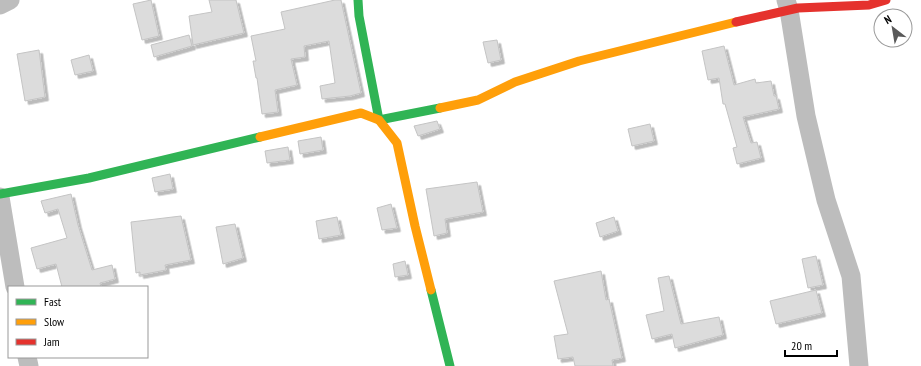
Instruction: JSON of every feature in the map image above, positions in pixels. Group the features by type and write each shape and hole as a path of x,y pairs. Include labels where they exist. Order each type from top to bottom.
{"street":[{"path":"0,5 10,0"},
{"path":"358,0 359,16 379,120 397,143 415,226 450,366"},
{"path":"15,286 0,196 89,178 361,114 379,120 478,100 515,82 579,61 787,5 798,8 869,5 886,0"},
{"path":"787,5 806,116 826,200 851,276 859,366"}],"building":[{"path":"151,0 159,36 142,40 133,4"},
{"path":"209,0 236,0 244,33 193,45 189,16 212,12"},
{"path":"341,0 361,93 350,96 322,99 320,86 335,83 329,41 304,46 305,57 291,59 297,85 275,90 278,112 262,114 253,61 256,61 251,36 285,29 281,12"},
{"path":"189,35 192,46 154,57 151,45"},
{"path":"497,40 501,60 488,63 483,42"},
{"path":"724,46 734,85 755,79 756,83 771,81 774,96 776,96 779,109 743,117 751,143 757,142 761,158 737,164 733,148 737,147 725,104 723,104 719,78 708,80 702,51"},
{"path":"39,50 45,97 25,101 17,54"},
{"path":"89,55 93,71 75,75 71,60"},
{"path":"437,121 440,129 418,136 414,126"},
{"path":"650,124 654,141 632,146 628,129"},
{"path":"321,137 323,150 300,154 298,141"},
{"path":"288,147 290,160 267,163 265,151"},
{"path":"170,174 173,189 155,192 152,178"},
{"path":"477,182 483,212 445,219 447,233 434,236 426,189"},
{"path":"71,194 78,225 92,270 112,265 115,279 100,283 101,286 62,286 56,264 37,269 31,248 67,238 58,209 45,213 41,201"},
{"path":"391,204 397,228 382,230 377,208"},
{"path":"181,216 191,260 165,265 166,270 140,275 140,272 136,273 131,222"},
{"path":"337,217 341,235 319,239 316,221"},
{"path":"614,217 618,231 600,237 596,223"},
{"path":"235,224 243,258 223,264 216,227"},
{"path":"816,256 823,285 808,288 802,259"},
{"path":"405,261 408,275 395,277 393,264"},
{"path":"601,271 606,300 609,299 622,358 612,360 613,366 575,366 573,357 558,359 554,336 568,334 554,281"},
{"path":"669,276 681,324 719,317 723,335 675,348 672,334 652,339 646,315 664,311 658,278"},
{"path":"816,290 822,313 776,324 770,301"}],"traffic: fast":[{"path":"358,0 359,16 379,120 440,108"},
{"path":"0,194 89,178 260,137"},
{"path":"431,290 450,366"}],"traffic: slow":[{"path":"440,108 478,100 515,82 579,61 736,22"},
{"path":"260,137 361,113 379,120 397,143 431,290"}],"traffic: jam":[{"path":"736,22 798,8 869,5 886,0"}]}
